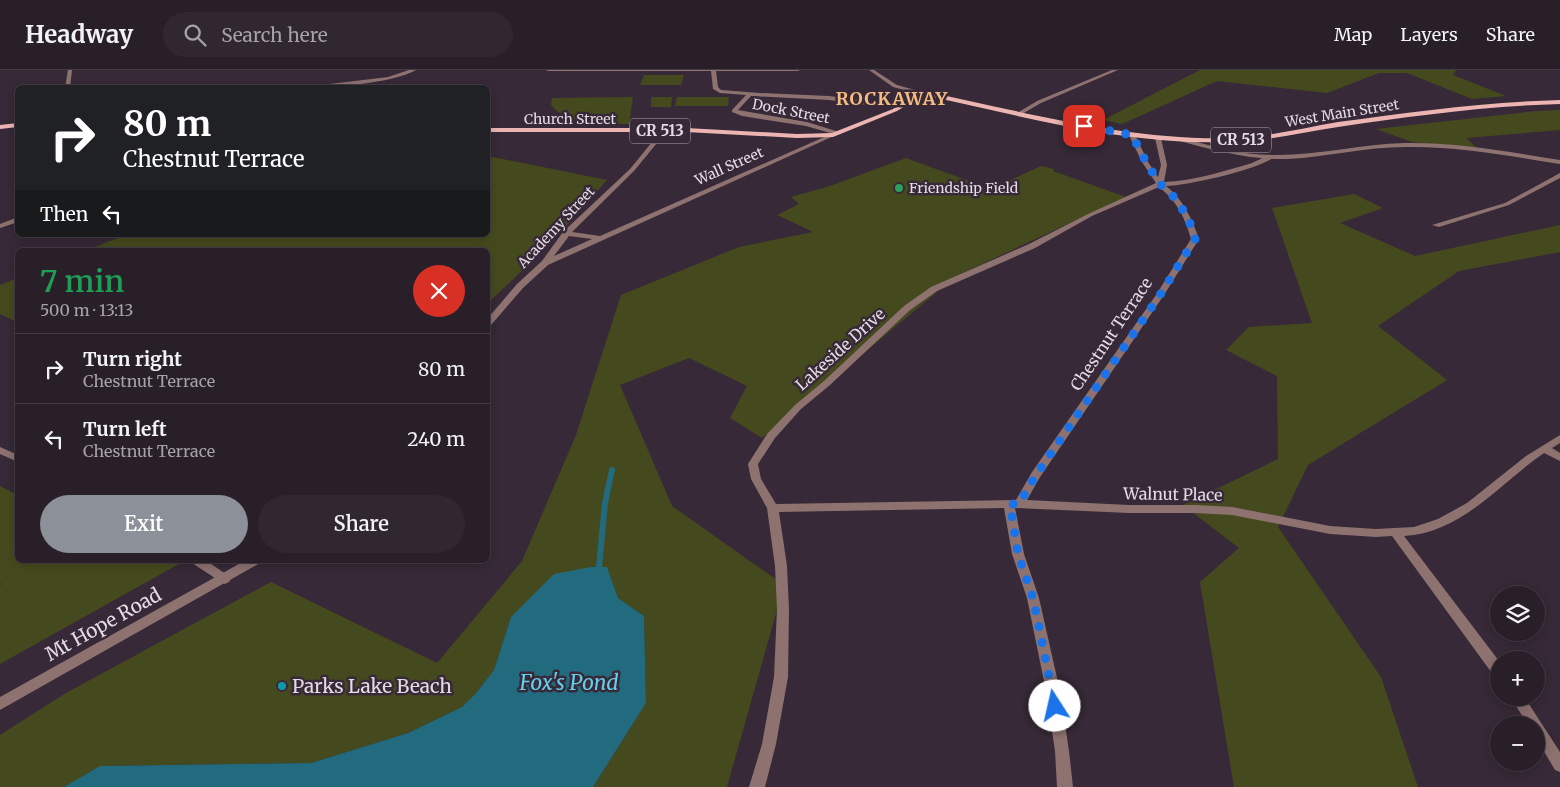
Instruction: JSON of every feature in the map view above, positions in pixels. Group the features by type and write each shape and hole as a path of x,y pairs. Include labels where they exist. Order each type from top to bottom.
{"main road":[{"name":"Wall Street","path":"835,134 876,119 923,93"},
{"name":"West Main Street","path":"923,93 1132,135 1182,140 1260,139 1380,118 1498,105 1560,102"},
{"path":"0,127 15,125"},
{"name":"Church Street","path":"490,130 746,132 797,136 835,134"}],"street":[{"path":"68,85 70,70"},
{"path":"325,85 389,78 414,70"},
{"path":"548,70 798,70"},
{"name":"Dock Street","path":"713,70 716,90 750,94 828,98 868,104 904,104"},
{"path":"871,70 895,86 923,93"},
{"path":"1020,113 1039,102 1116,70"},
{"name":"Dock Street","path":"750,94 734,110 742,114 807,124 835,134"},
{"name":"Academy Street","path":"490,321 520,286 546,263 566,234 632,170 667,131"},
{"name":"Wall Street","path":"546,263 835,134"},
{"name":"Chestnut Terrace","path":"1014,504 1160,295 1195,239 1188,217 1170,192 1160,184 1132,135"},
{"path":"797,136 810,144"},
{"path":"1158,138 1164,165 1160,184"},
{"path":"1182,140 1230,152 1271,158 1380,146 1422,145 1473,149 1560,162"},
{"name":"Lakeside Drive","path":"757,787 769,744 781,677 783,609 781,566 773,508 756,480 753,464 771,436 798,408 907,308 934,289 1040,242 1090,214 1160,184 1180,183 1254,165 1271,158"},
{"path":"1436,225 1507,204 1560,175"},
{"path":"0,226 15,220"},
{"path":"566,234 600,238"},
{"name":"Walnut Place","path":"773,508 1014,504 1112,509 1196,508 1223,510 1330,530 1414,531 1442,522 1471,506 1530,458 1560,438"},
{"path":"1545,449 1560,458"},
{"path":"0,450 15,458"},
{"path":"1014,504 1018,554 1033,598 1052,691 1062,751 1065,787"},
{"path":"1395,532 1490,660"},
{"path":"201,563 225,579 251,563"},
{"name":"Mt Hope Road","path":"0,704 225,579"},
{"path":"1545,740 1560,765"}],"green space":[{"path":"1200,70 1456,70 1453,75 1506,96 1472,99 1407,73 1379,73 1327,93 1217,81 1122,124 1103,120"},
{"path":"644,75 684,75 681,85 640,85"},
{"path":"633,97 629,124 597,124 576,120 558,112 551,105 552,98"},
{"path":"651,97 672,97 671,107 651,107"},
{"path":"677,97 729,97 728,106 675,106"},
{"path":"1560,110 1560,130 1466,138 1477,148 1412,142 1376,129 1536,111"},
{"path":"490,156 607,180 551,243 490,301 490,248 93,248 119,238 490,237"},
{"path":"906,158 977,184 950,197 978,185 991,189 1041,166 1054,169 1053,171 1126,197 956,276 762,438 730,418 747,386 689,358 620,385 672,506 784,585 727,787 593,787 646,703 644,616 618,598 607,568 591,567 511,617 494,670 462,707 408,733 311,763 100,766 64,787 0,787 0,735 66,693 271,582 437,663 522,561 576,435 621,295 739,247 813,232 777,215 799,204 791,197 830,186"},
{"path":"1354,194 1383,208 1340,223 1415,256 1560,225 1560,252 1459,271 1378,326 1447,380 1308,465 1278,527 1381,677 1418,787 1234,787 1200,582 1239,548 1183,505 1278,459 1277,376 1226,350 1249,327 1312,323 1272,208"},
{"path":"15,279 15,321 0,314 0,285"},
{"path":"0,486 15,494 15,563 181,563 0,664 0,585 2,584 0,583"}],"water":[{"name":"Fox's Pond","path":"591,567 607,567 618,598 644,616 646,703 593,787 64,787 100,766 311,763 408,733 462,707 476,693 494,670 511,617 554,574"}],"waterway":[{"path":"599,567 605,503 612,470"}],"place":[{"name":"Friendship Field","path":"899,188"},
{"name":"Parks Lake Beach","path":"282,686"}],"district":[{"name":"ROCKAWAY","path":"892,99"}],"route":[{"path":"1055,706 1033,598 1018,554 1010,504 1019,504 1036,475 1160,295 1195,239 1188,217 1181,210 1170,192 1160,184 1132,135 1084,126"}]}
